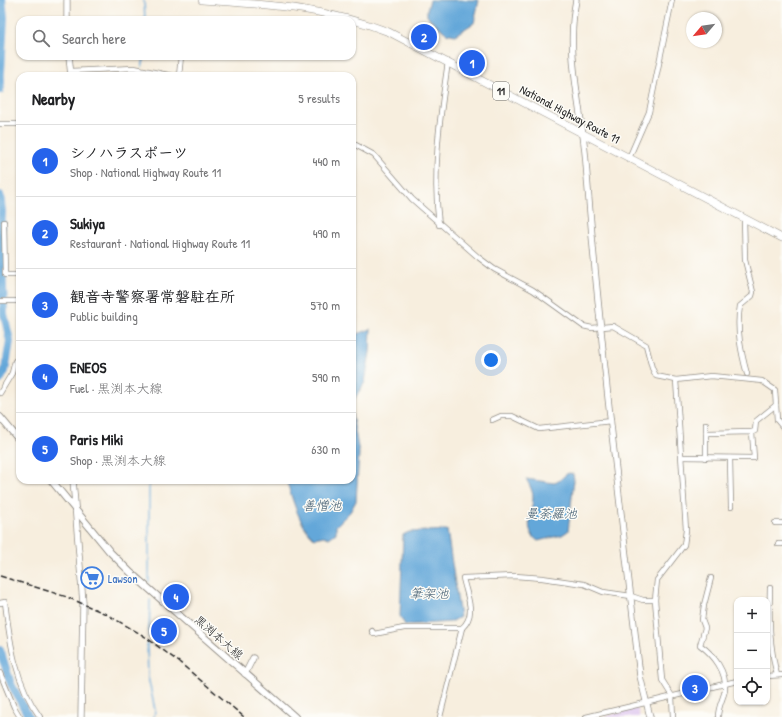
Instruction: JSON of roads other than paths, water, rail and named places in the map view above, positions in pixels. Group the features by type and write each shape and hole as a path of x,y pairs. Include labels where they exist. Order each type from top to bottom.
{"highway":[{"name":"National Highway Route 11","path":"202,0 299,7 343,16"},
{"name":"National Highway Route 11","path":"356,21 389,32 448,62 782,238"}],"main road":[{"path":"0,416 16,436"},
{"name":"黒渕本大線","path":"54,484 110,552 144,585 295,717"}],"street":[{"path":"67,0 67,16"},
{"path":"576,0 571,46 573,69 584,134 600,327 640,676 650,717"},
{"path":"630,158 649,112 672,0"},
{"path":"70,60 71,72"},
{"path":"179,72 181,60"},
{"path":"439,225 435,178 448,62"},
{"path":"92,72 134,68 154,72"},
{"path":"0,124 16,124"},
{"path":"356,145 374,155 407,194 439,225 494,268 533,290 583,326 592,328 613,326 646,345 649,350 652,368 656,376 676,380 711,376 762,381 775,390 778,423 782,426"},
{"path":"744,218 745,260 753,292 752,296 740,306 739,324 741,350 747,374"},
{"path":"4,222 5,275 16,275"},
{"path":"0,301 16,301"},
{"path":"0,393 12,373 16,361"},
{"path":"673,717 672,696 662,680 655,600 659,576 673,560 684,542 686,530 676,380"},
{"path":"682,457 754,458 752,432 755,431 756,421 776,405"},
{"path":"492,420 501,416 512,416 539,429 611,421"},
{"path":"706,424 706,458"},
{"path":"706,433 752,432"},
{"path":"730,458 731,507"},
{"path":"74,484 77,512 83,603 81,717"},
{"path":"775,523 782,523"},
{"path":"440,717 462,628 469,622 471,613 463,578 515,576 542,578 584,584 603,592 631,596 643,600 655,600"},
{"path":"711,578 704,605 702,620 705,628 700,645 711,653 717,662 725,684 725,692 718,707 718,717"},
{"path":"770,588 768,627 770,650 780,675 770,676"},
{"path":"2,603 17,672 25,693 40,717"},
{"path":"372,631 374,634 404,628 462,628"},
{"path":"245,674 253,658"},
{"path":"0,674 14,707 20,717"},
{"path":"586,717 734,682"}],"water":[{"path":"430,0 479,0 474,23 455,35 446,33 427,16"},
{"path":"371,329 370,352 365,382 356,397 356,335"},
{"name":"善憎池","path":"356,436 359,453 356,501 350,512 336,526 336,533 329,538 324,536 314,538 308,532 300,519 287,484 356,484"},
{"name":"曼荼羅池","path":"569,473 573,474 574,480 568,531 562,535 538,541 530,532 529,526 533,497 532,490 526,479 554,483"},
{"name":"筆架池","path":"447,530 460,617 451,622 405,625 400,616 403,535 409,532"}],"waterway":[{"path":"0,90 4,17 2,0"},
{"path":"144,1 145,16"},
{"path":"142,67 144,60"},
{"path":"0,195 2,211 1,235 4,314 10,341 5,371 0,380"},
{"path":"149,484 149,582"},
{"path":"149,637 150,600"},
{"path":"147,643 148,677 155,710 154,717"},
{"path":"0,650 11,684 29,717"}],"railway":[{"path":"0,576 67,597 106,614 144,636 179,662 244,717"}],"place":[{"name":"Sukiya","path":"424,37"},
{"name":"シノハラスポーツ","path":"472,63"},
{"name":"Lawson","path":"92,578"},
{"name":"ENEOS","path":"176,597"},
{"name":"Paris Miki","path":"164,631"},
{"name":"観音寺警察署常磐駐在所","path":"695,688"}]}
